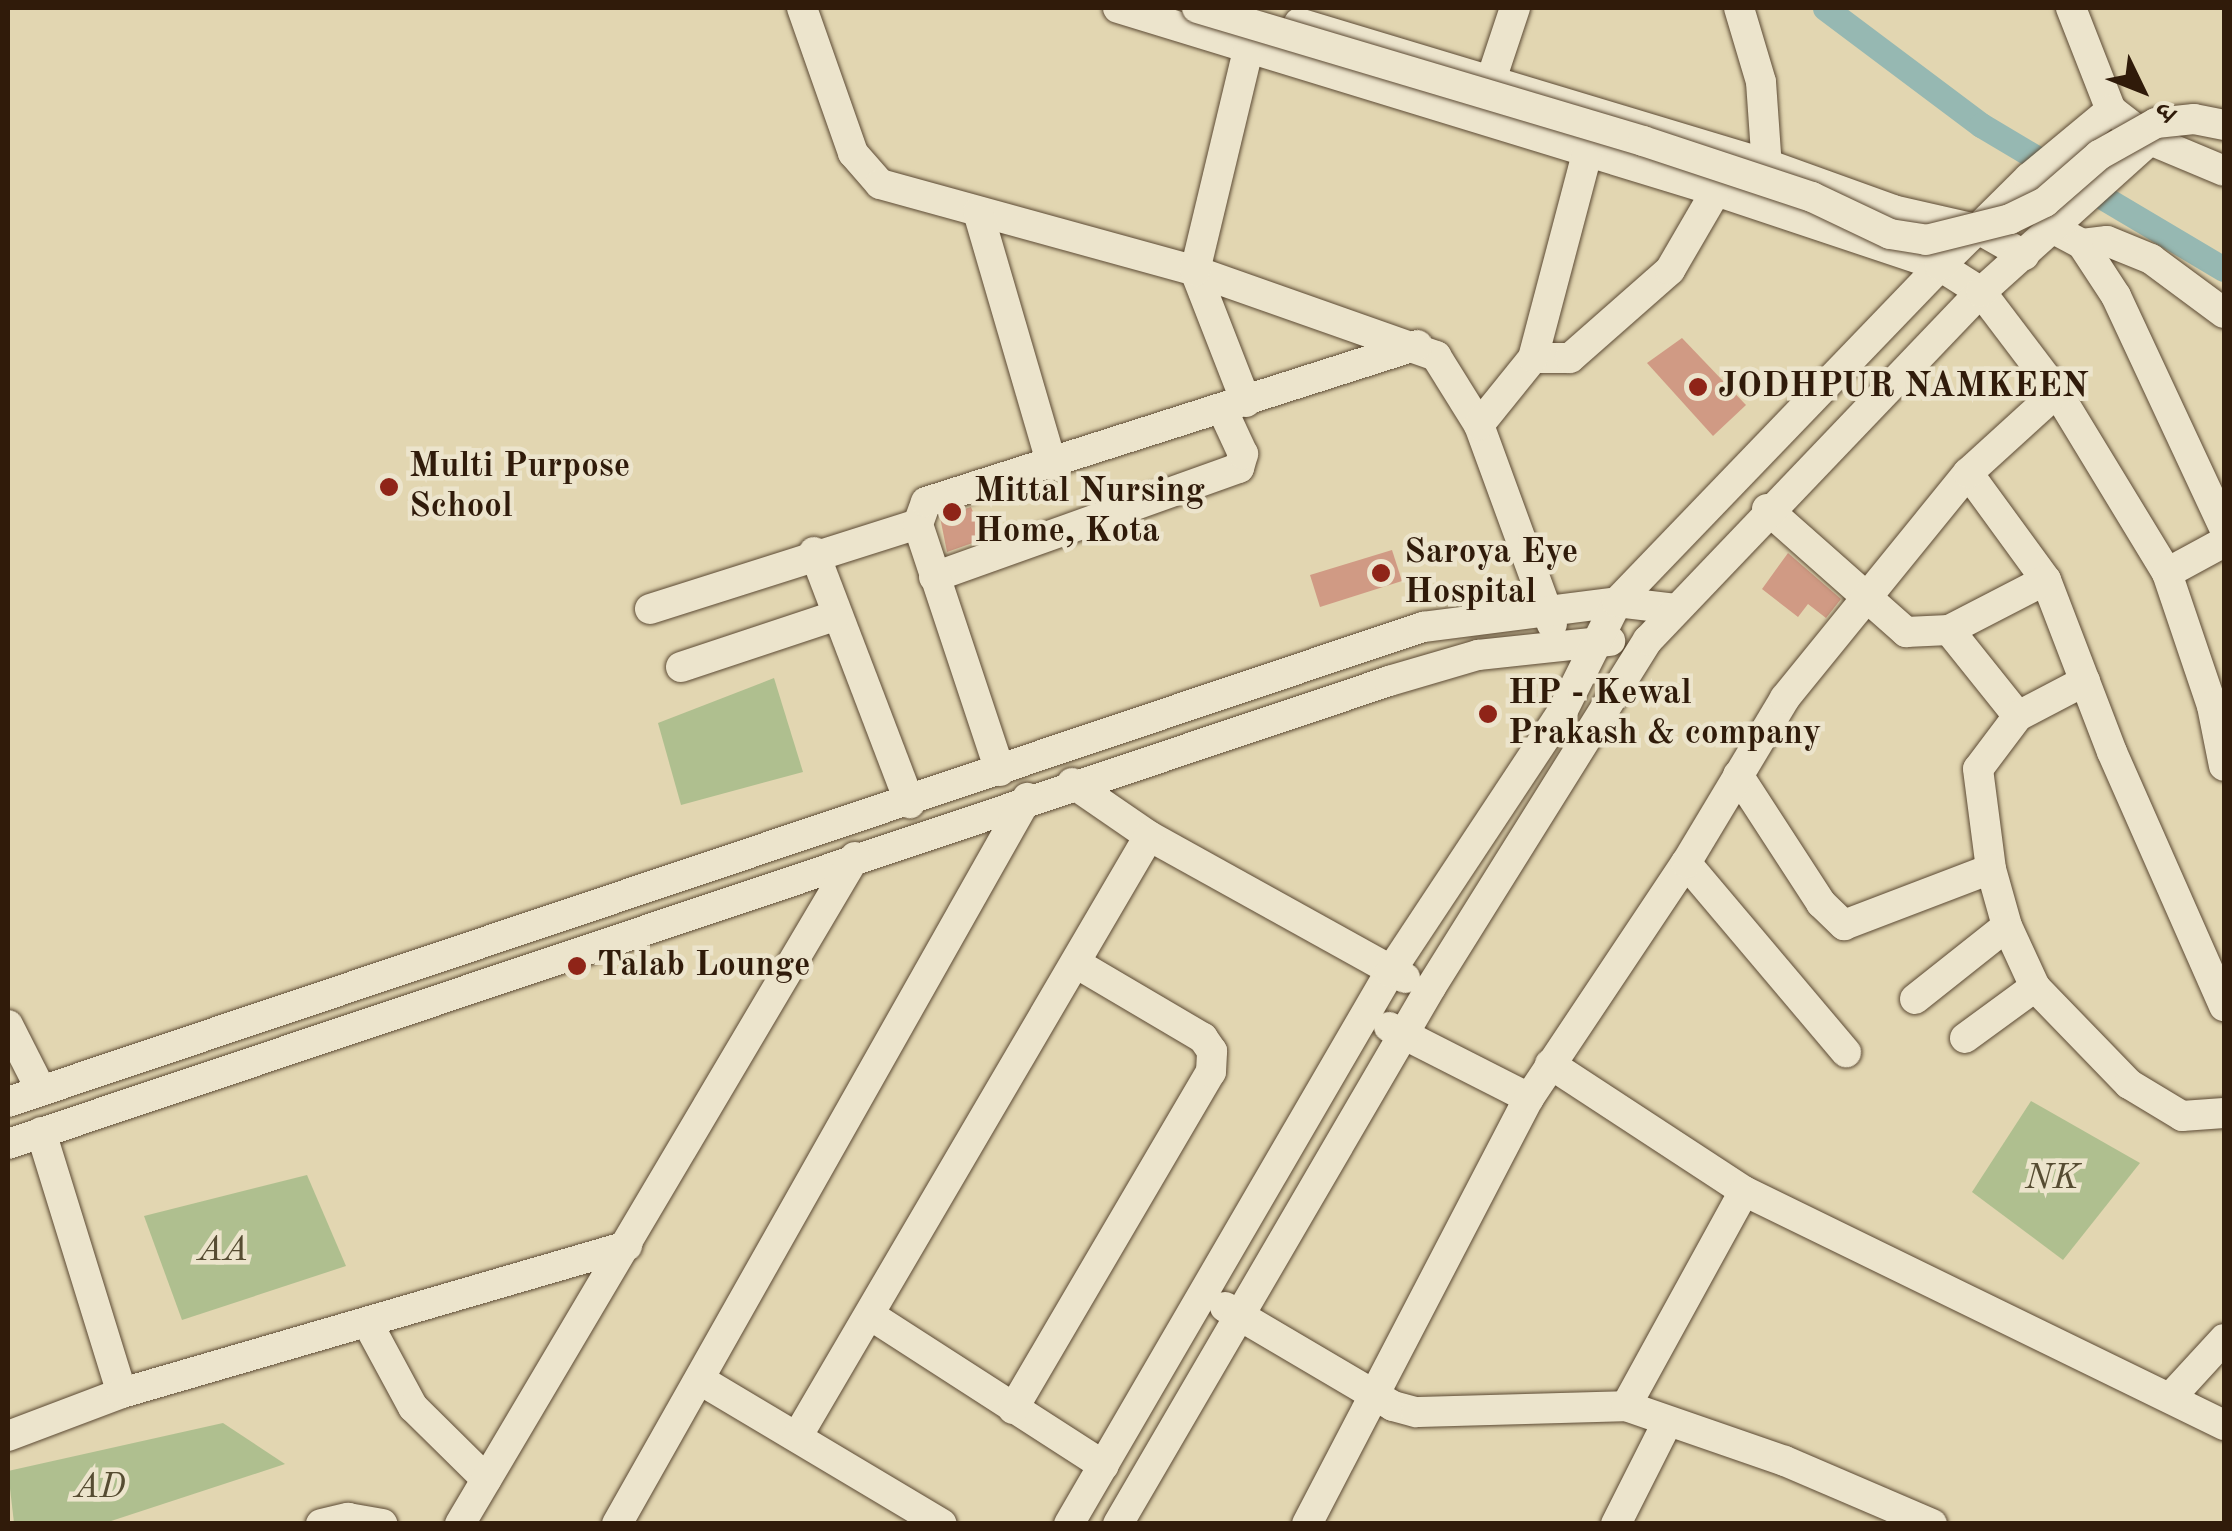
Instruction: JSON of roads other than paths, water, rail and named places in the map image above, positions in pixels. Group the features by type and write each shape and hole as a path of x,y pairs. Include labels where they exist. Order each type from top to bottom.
{"street":[{"path":"802,8 853,153 866,170 907,194 1195,271 1418,345 1453,376 1478,425 1560,648"},
{"path":"1118,8 1171,15 1245,50 1716,191 1940,266 1982,292 2057,392 2166,573 2218,714 2224,766"},
{"path":"1197,8 1643,140 1812,197 1890,234 1926,240 2010,219 2045,202 2099,155 2156,123 2194,119 2224,126"},
{"path":"1479,120 1515,8"},
{"path":"1738,8 1760,82 1769,165 1767,210"},
{"path":"2071,8 2100,117 2139,150 2224,172"},
{"path":"934,578 1238,468 1242,454 1235,407 1195,271 1254,10 1769,165 1892,210 1980,230 2024,255"},
{"path":"1070,1524 1202,1292 1368,1016 1390,972 1537,753 1617,602 1940,266 2100,117"},
{"path":"1478,425 1534,358 1588,150"},
{"path":"1118,1524 1431,987 1648,640 1768,509 1982,292 2139,150"},
{"path":"1534,358 1570,358 1670,270 1716,191"},
{"path":"978,212 1052,466"},
{"path":"2057,223 2082,244 2149,362 2224,528"},
{"path":"2082,244 2106,241 2152,259 2224,313"},
{"path":"1000,771 934,578 918,524 918,510 937,496 1052,466 1418,345"},
{"path":"1307,1524 1530,1098 1686,862 1785,698 1862,596 1968,472 2057,392"},
{"path":"1968,472 2046,580 2224,1006"},
{"path":"1768,509 1906,632 1949,630 2046,580"},
{"path":"650,608 814,552 918,524"},
{"path":"2166,573 2224,542"},
{"path":"814,552 834,616 910,803"},
{"path":"8,1102 910,803 1423,627 1617,602 1676,609"},
{"path":"681,667 834,616"},
{"path":"1949,630 2018,716"},
{"path":"8,1144 1072,783 1478,654 1648,640"},
{"path":"2085,681 2018,716 1985,751 1978,769 1991,869 2007,926 2035,987 2128,1084 2182,1116 2224,1113"},
{"path":"1738,775 1821,903 1844,925 1991,869"},
{"path":"1072,783 1149,836 1390,972 1431,987"},
{"path":"617,1524 702,1381 1027,798"},
{"path":"797,1437 1078,965 1149,836"},
{"path":"460,1524 855,857"},
{"path":"1686,862 1846,1052"},
{"path":"1916,999 2007,926"},
{"path":"1013,1409 1211,1072 1212,1052 1203,1038 1078,965"},
{"path":"1965,1038 2035,987"},
{"path":"1368,1016 1530,1098"},
{"path":"8,1025 40,1090"},
{"path":"1550,1064 1744,1191 2224,1425"},
{"path":"41,1132 122,1393"},
{"path":"1626,1406 1744,1191"},
{"path":"8,1436 122,1393 627,1246"},
{"path":"1202,1292 1376,1398 1416,1412 1626,1406 1932,1524"},
{"path":"870,1315 1104,1466"},
{"path":"367,1322 413,1407 486,1480"},
{"path":"2170,1398 2224,1339"},
{"path":"702,1381 942,1524"},
{"path":"1621,1522 1668,1421"},
{"path":"321,1524 348,1518 382,1524"}],"waterway":[{"path":"1825,8 1981,125 2224,269"}],"place":[{"name":"JODHPUR NAMKEEN","path":"1698,387"},
{"name":"Multi Purpose School","path":"389,487"},
{"name":"Mittal Nursing Home, Kota","path":"952,512"},
{"name":"Saroya Eye Hospital","path":"1381,573"},
{"name":"HP - Kewal Prakash & company","path":"1488,714"},
{"name":"Talab Lounge","path":"577,966"}],"park label":[{"name":"NK","path":"2052,1179"},
{"name":"AA","path":"223,1251"},
{"name":"AD","path":"100,1488"}]}
